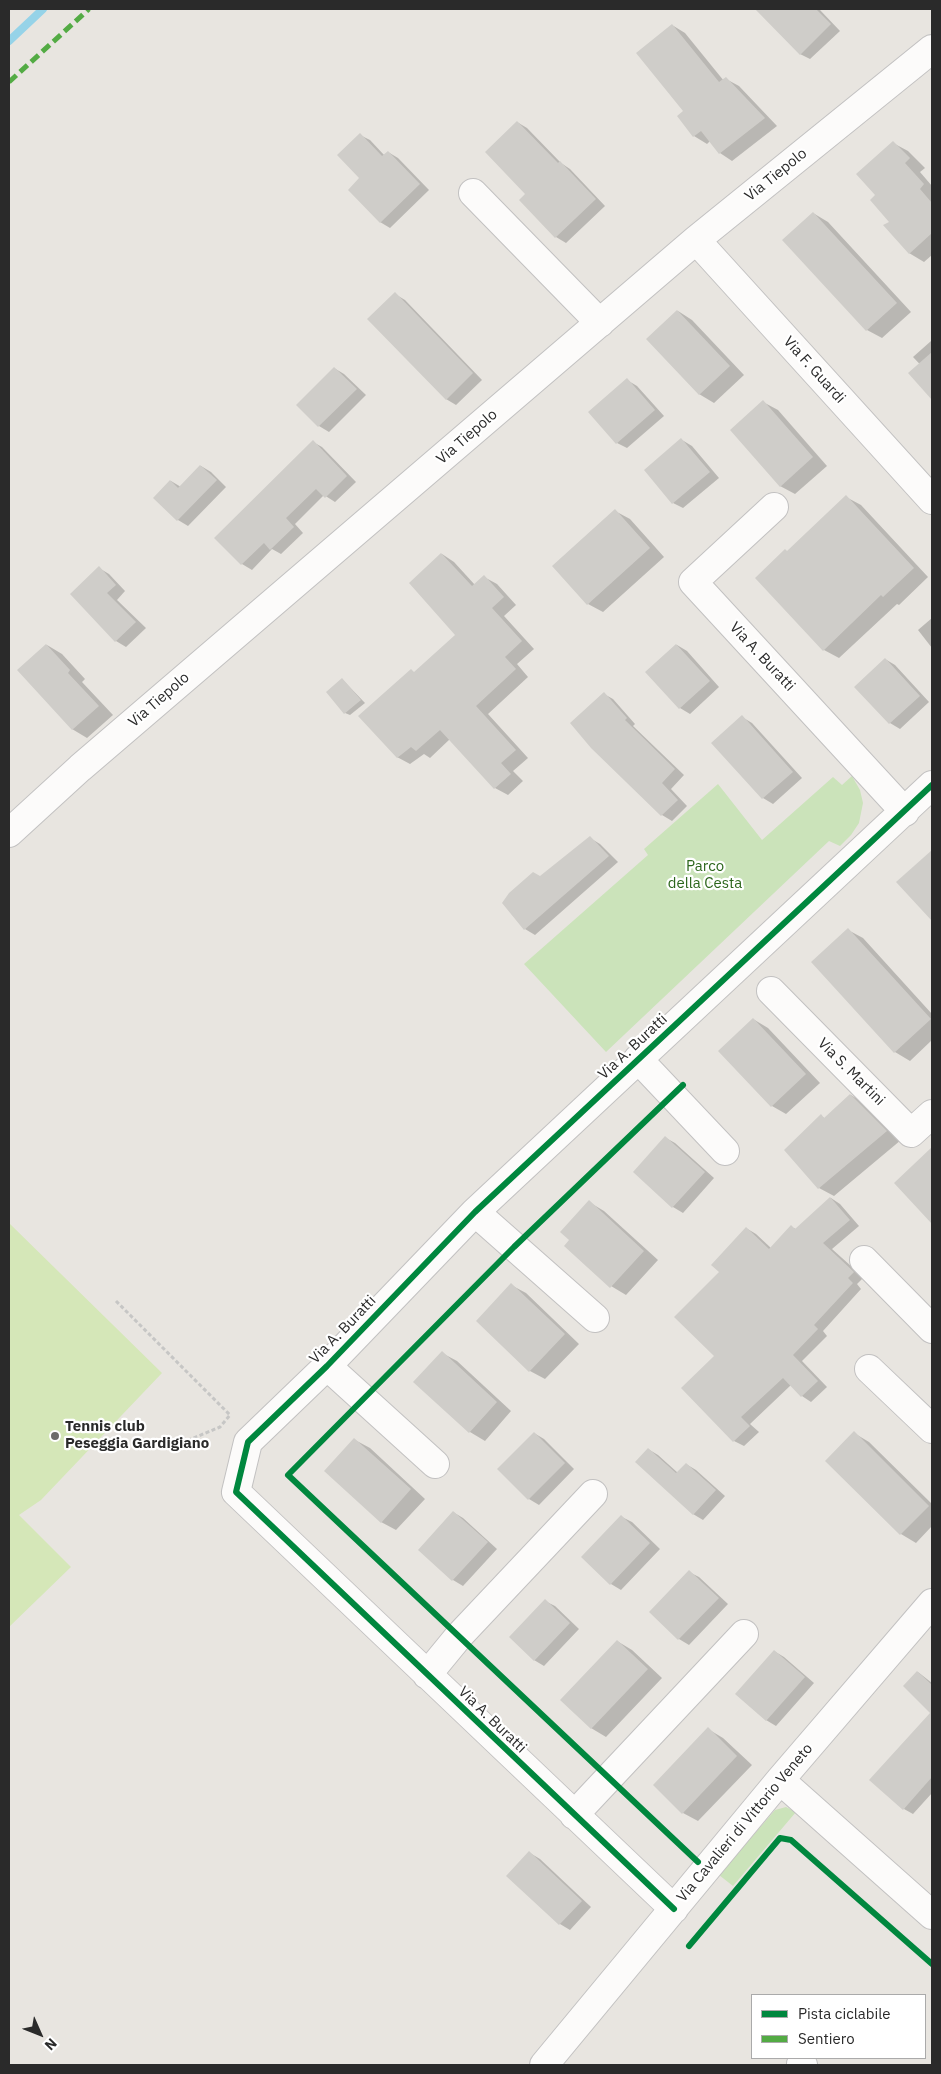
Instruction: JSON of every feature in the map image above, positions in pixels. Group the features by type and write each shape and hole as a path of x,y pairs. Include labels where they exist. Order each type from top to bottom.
{"street":[{"name":"Via Tiepolo","path":"9,833 80,768 696,240 932,49"},
{"path":"473,193 600,323"},
{"name":"Via F. Guardi","path":"696,240 932,500"},
{"name":"Via A. Buratti","path":"774,507 693,582 905,812"},
{"name":"Via A. Buratti","path":"674,1909 236,1492 248,1442 327,1366 475,1212 932,785"},
{"name":"Via S. Martini","path":"771,991 911,1133 932,1114"},
{"name":"Via A. Buratti","path":"638,1059 725,1151"},
{"path":"475,1212 595,1318"},
{"path":"864,1260 932,1328"},
{"name":"Via A. Buratti","path":"327,1366 435,1464"},
{"path":"869,1369 932,1429"},
{"path":"427,1675 459,1636 593,1494"},
{"name":"Via Cavalieri di Vittorio Veneto","path":"544,2065 780,1780 931,1606"},
{"path":"574,1815 744,1634"},
{"path":"780,1780 932,1914"}],"path":[{"path":"116,1302 230,1415 220,1427 184,1442"}],"green space":[{"name":"Parco della Cesta","path":"852,776 860,790 863,803 859,823 851,835 840,846 829,841 606,1052 524,964 648,855 644,849 718,784 762,840 833,777 842,785"},
{"name":"Tennis club Peseggia Gardigiano","path":"9,1223 162,1373 41,1500 19,1515 71,1567 9,1627"},
{"path":"786,1807 796,1812 733,1886 719,1875 775,1810"}],"building":[{"path":"755,9 816,9 831,24 800,55"},
{"path":"672,24 719,82 726,77 765,118 719,154 701,131 693,137 677,116 683,111 636,53"},
{"path":"517,121 558,163 560,161 596,199 555,238 519,200 525,194 485,152"},
{"path":"360,133 382,156 388,151 420,184 380,223 348,190 359,178 337,155"},
{"path":"893,141 910,158 905,163 924,184 920,189 932,203 932,233 909,254 883,225 889,222 870,200 875,195 856,174"},
{"path":"813,212 897,303 866,331 782,240"},
{"path":"395,292 473,373 446,400 367,319"},
{"path":"677,310 730,366 699,395 646,339"},
{"path":"932,352 932,400 908,373"},
{"path":"334,367 357,389 318,427 296,405"},
{"path":"627,378 655,410 616,444 588,412"},
{"path":"763,400 813,457 780,487 730,430"},
{"path":"681,438 710,472 672,504 644,470"},
{"path":"313,440 347,476 325,498 316,489 286,518 294,527 270,550 264,543 241,565 214,538"},
{"path":"200,465 217,480 177,521 153,498 170,480 178,488"},
{"path":"846,495 914,568 883,597 881,595 823,651 755,578 785,549 787,551"},
{"path":"615,509 650,548 587,605 552,566"},
{"path":"441,553 472,586 484,575 504,597 492,608 522,641 505,657 516,669 476,706 516,750 501,763 511,774 494,789 440,730 416,751 411,747 397,758 358,716 411,669 414,672 455,635 409,583"},
{"path":"99,566 116,585 107,593 136,622 115,642 70,594"},
{"path":"46,644 70,670 68,673 99,706 72,730 17,670"},
{"path":"676,644 710,681 679,709 645,672"},
{"path":"885,658 920,696 889,724 854,687"},
{"path":"342,678 361,700 344,714 326,692"},
{"path":"604,692 627,718 625,720 675,769 662,783 678,800 661,816 591,748 570,723"},
{"path":"742,715 793,772 762,799 711,743"},
{"path":"590,836 609,856 524,930 502,903 509,893 533,872 540,876"},
{"path":"932,850 932,921 896,882"},
{"path":"848,928 931,1019 894,1053 811,962"},
{"path":"753,1018 806,1074 771,1107 718,1051"},
{"path":"850,1094 887,1131 818,1189 784,1150 821,1114 824,1118"},
{"path":"665,1136 705,1172 672,1208 633,1172"},
{"path":"932,1147 932,1224 894,1183"},
{"path":"830,1197 850,1220 823,1243 854,1272 848,1278 853,1283 814,1325 818,1329 793,1355 818,1381 801,1397 783,1378 741,1417 750,1426 733,1442 681,1388 714,1356 674,1317 719,1272 711,1265 746,1227 769,1249 791,1225 795,1229"},
{"path":"589,1200 644,1251 610,1288 564,1246 569,1240 560,1232"},
{"path":"511,1283 565,1334 529,1372 476,1321"},
{"path":"442,1351 497,1402 469,1433 413,1382"},
{"path":"854,1431 929,1506 900,1535 825,1461"},
{"path":"534,1432 565,1463 528,1500 497,1469"},
{"path":"354,1438 411,1489 381,1523 324,1471"},
{"path":"648,1448 676,1473 686,1463 716,1490 693,1515 635,1462"},
{"path":"453,1511 488,1542 452,1581 418,1550"},
{"path":"621,1515 650,1543 610,1585 581,1557"},
{"path":"689,1570 719,1598 678,1640 649,1612"},
{"path":"545,1599 570,1623 534,1661 509,1637"},
{"path":"617,1640 648,1669 591,1729 560,1700"},
{"path":"774,1650 805,1677 766,1721 735,1694"},
{"path":"917,1671 932,1685 932,1777 903,1810 869,1780 930,1713 903,1686"},
{"path":"708,1727 737,1756 682,1814 653,1785"},
{"path":"529,1851 582,1901 559,1925 506,1876"}],"waterway":[{"path":"9,41 43,9"}],"marked path":[{"path":"9,82 89,9"}],"cycle path":[{"path":"674,1909 236,1492 248,1442 327,1366 475,1212 932,785"},
{"path":"683,1085 514,1247 288,1475 698,1862"},
{"path":"689,1946 780,1838 791,1840 932,1964"}],"place":[{"name":"Tennis club Peseggia Gardigiano","path":"55,1436"}]}
